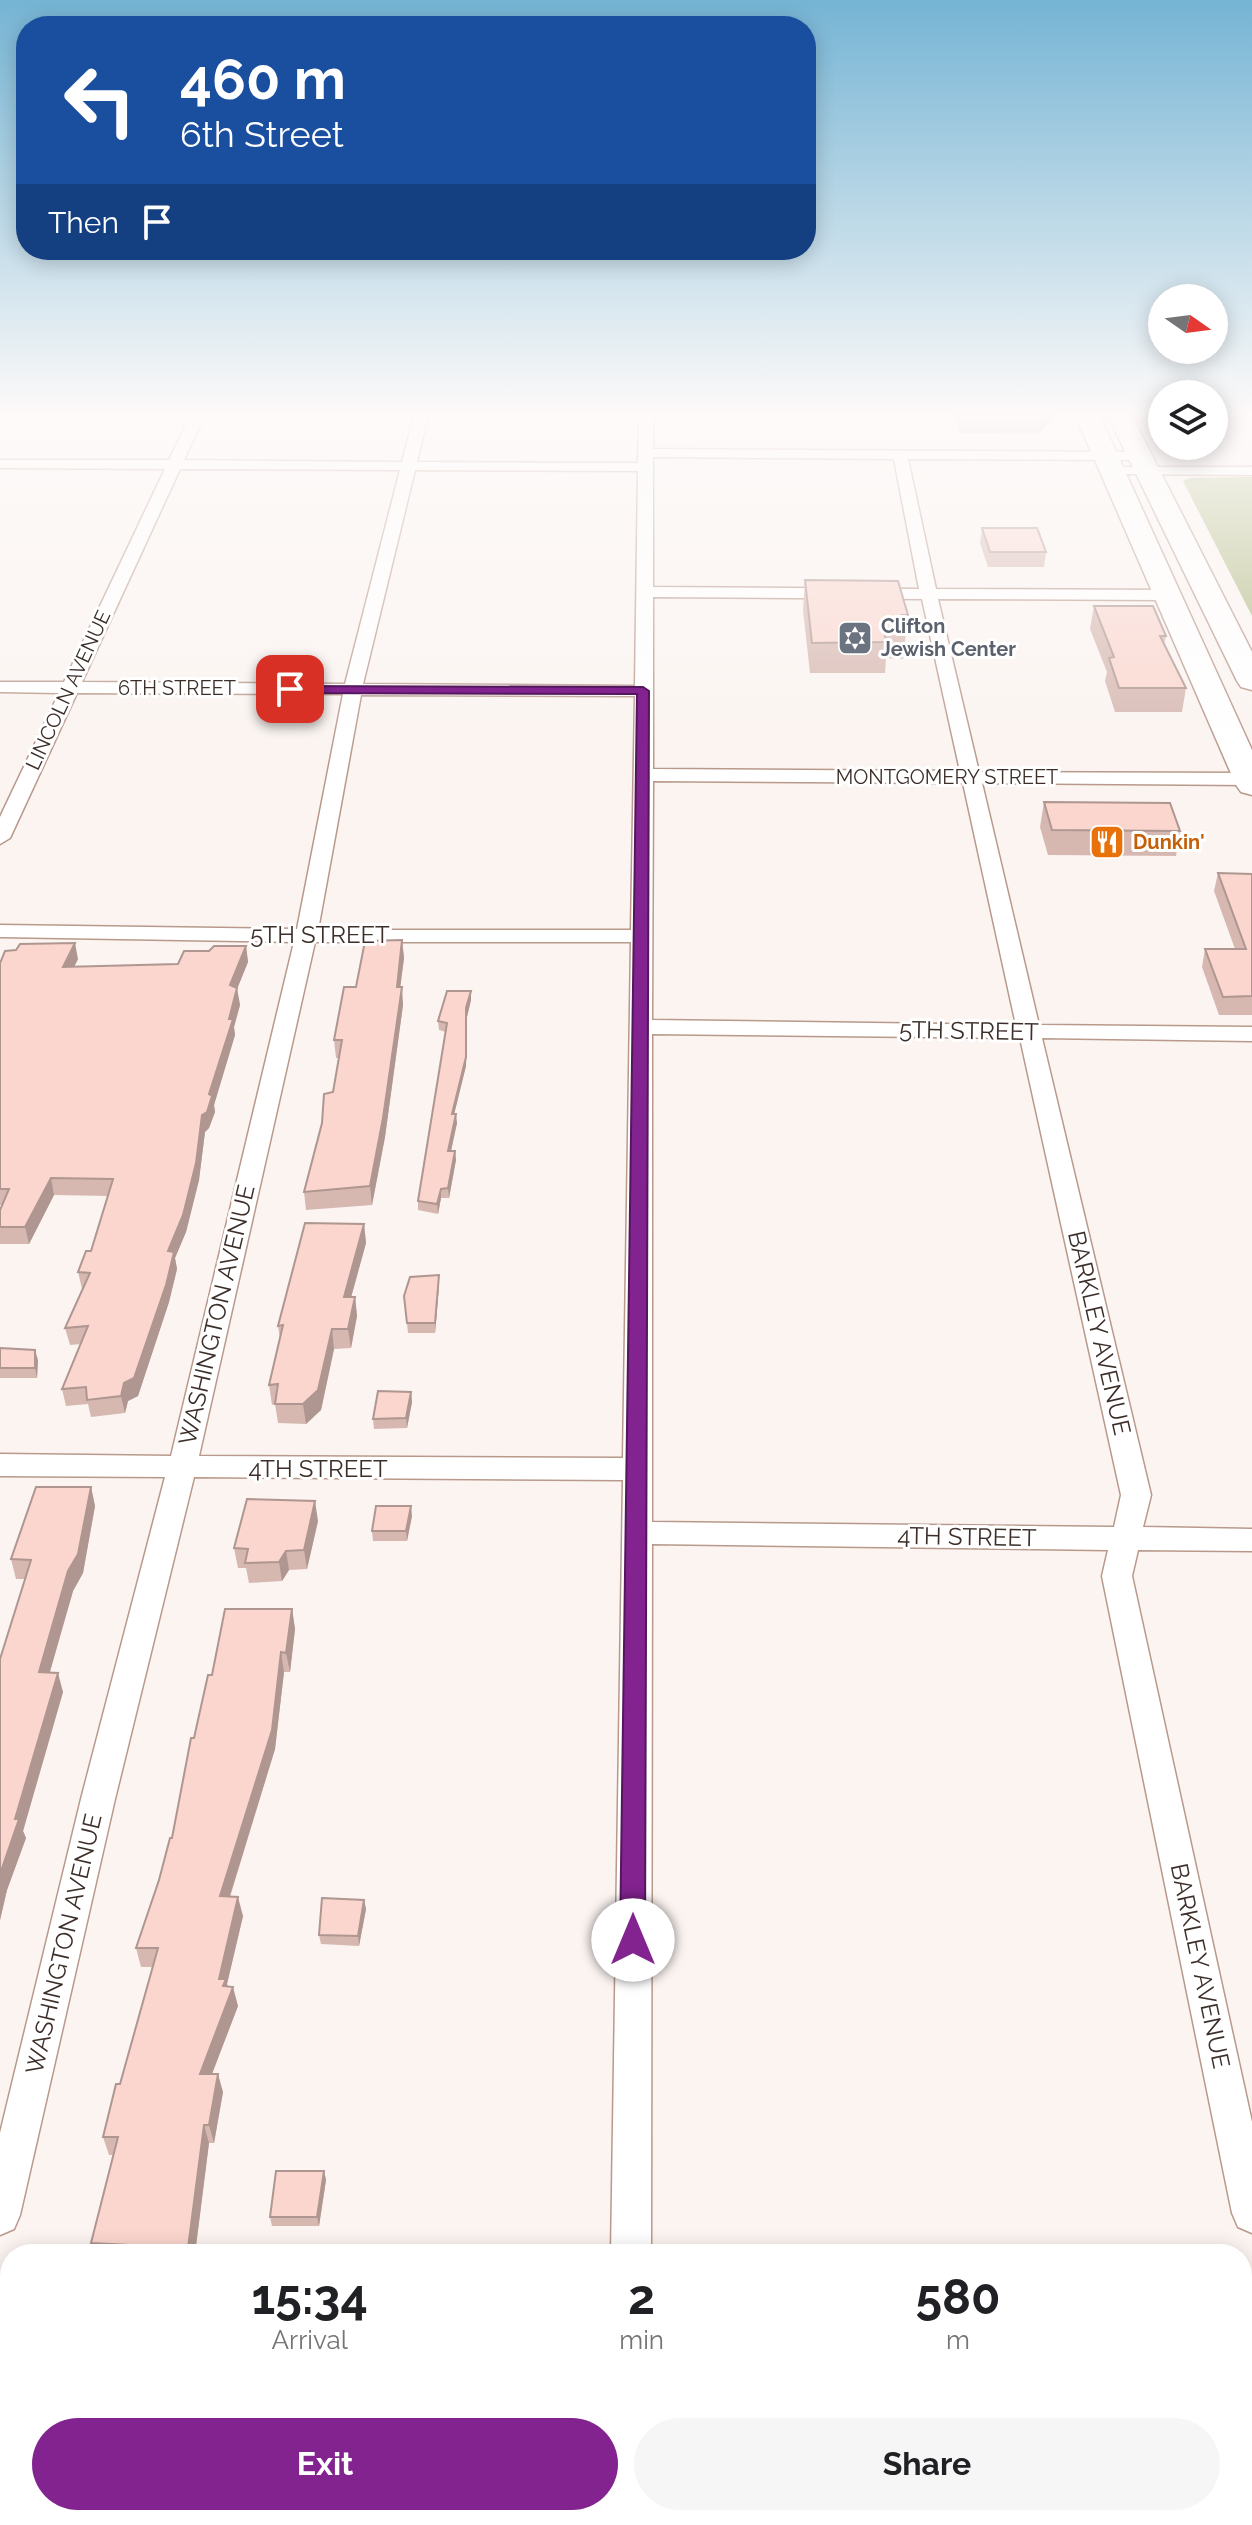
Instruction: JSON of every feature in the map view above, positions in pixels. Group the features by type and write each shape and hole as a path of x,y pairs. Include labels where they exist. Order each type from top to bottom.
{"highway":[{"path":"1138,530 1251,781"},
{"path":"1179,530 1246,654 1252,681"}],"street":[{"name":"LINCOLN AVENUE","path":"0,838 143,530"},
{"name":"WASHINGTON AVENUE","path":"0,2215 98,1799 182,1468 306,936 353,689 393,530"},
{"path":"631,2244 644,530"},
{"name":"BARKLEY AVENUE","path":"916,530 1136,1495 1117,1576 1252,2213"},
{"path":"644,592 1167,595"},
{"name":"6TH STREET","path":"0,687 643,691"},
{"name":"MONTGOMERY STREET","path":"641,775 1251,781"},
{"name":"5TH STREET","path":"0,931 306,936 639,936"},
{"name":"5TH STREET","path":"639,1027 1252,1034"},
{"name":"4TH STREET","path":"0,1465 635,1469"},
{"name":"4TH STREET","path":"635,1533 1252,1540"}],"green space":[{"path":"1208,530 1252,530 1252,616"}],"building":[{"path":"983,530 1038,530 1046,552 990,552"},
{"path":"805,580 898,581 908,615 902,615 906,628 882,628 887,642 812,643"},
{"path":"1094,606 1153,606 1166,636 1160,636 1186,688 1119,688 1109,658 1114,657"},
{"path":"1044,802 1170,803 1180,831 1052,830"},
{"path":"1218,873 1252,874 1252,996 1223,997 1205,949 1246,949"},
{"path":"402,940 397,987 402,987 370,1186 304,1192 322,1123 324,1094 333,1092 342,1040 334,1040 344,987 356,987 365,941"},
{"path":"75,943 63,967 178,964 184,951 209,951 214,946 246,946 230,985 237,988 229,1019 233,1019 209,1094 212,1096 207,1112 202,1115 196,1163 183,1215 168,1251 174,1252 166,1285 134,1378 124,1383 121,1396 87,1400 86,1387 62,1389 88,1326 65,1328 90,1273 78,1272 86,1251 91,1251 113,1179 51,1178 25,1227 0,1227 0,1210 9,1189 0,1189 0,963 5,951 16,950 20,944"},
{"path":"447,991 471,991 466,1008 466,1057 452,1114 456,1114 448,1151 455,1151 448,1188 441,1189 437,1204 418,1201 447,1023 438,1021"},
{"path":"305,1223 364,1224 344,1297 355,1297 348,1329 332,1329 318,1390 303,1404 275,1404 278,1384 269,1385 283,1325 278,1326"},
{"path":"439,1275 435,1323 407,1323 404,1296 410,1277"},
{"path":"0,1348 35,1350 35,1368 0,1368"},
{"path":"378,1391 411,1392 406,1418 373,1419"},
{"path":"36,1487 91,1487 78,1554 68,1571 39,1672 58,1673 15,1819 19,1819 0,1874 0,1659 31,1560 11,1559"},
{"path":"247,1499 315,1501 304,1550 286,1551 279,1562 245,1563 248,1549 234,1548"},
{"path":"376,1506 411,1506 406,1531 372,1531"},
{"path":"225,1609 292,1609 286,1653 281,1652 272,1730 220,1896 238,1897 219,1979 226,1979 223,1986 233,1987 200,2074 218,2074 209,2125 204,2125 189,2244 91,2243 118,2137 103,2137 158,1948 136,1948 172,1838 191,1738 194,1738 208,1675 212,1675"},
{"path":"322,1898 364,1900 358,1936 319,1935"},
{"path":"276,2171 324,2171 317,2217 270,2217"}],"place":[{"name":"Clifton Jewish Center","path":"855,638"},
{"name":"Dunkin'","path":"1107,842"}],"route":[{"path":"290,689 643,691 633,1940"}]}
